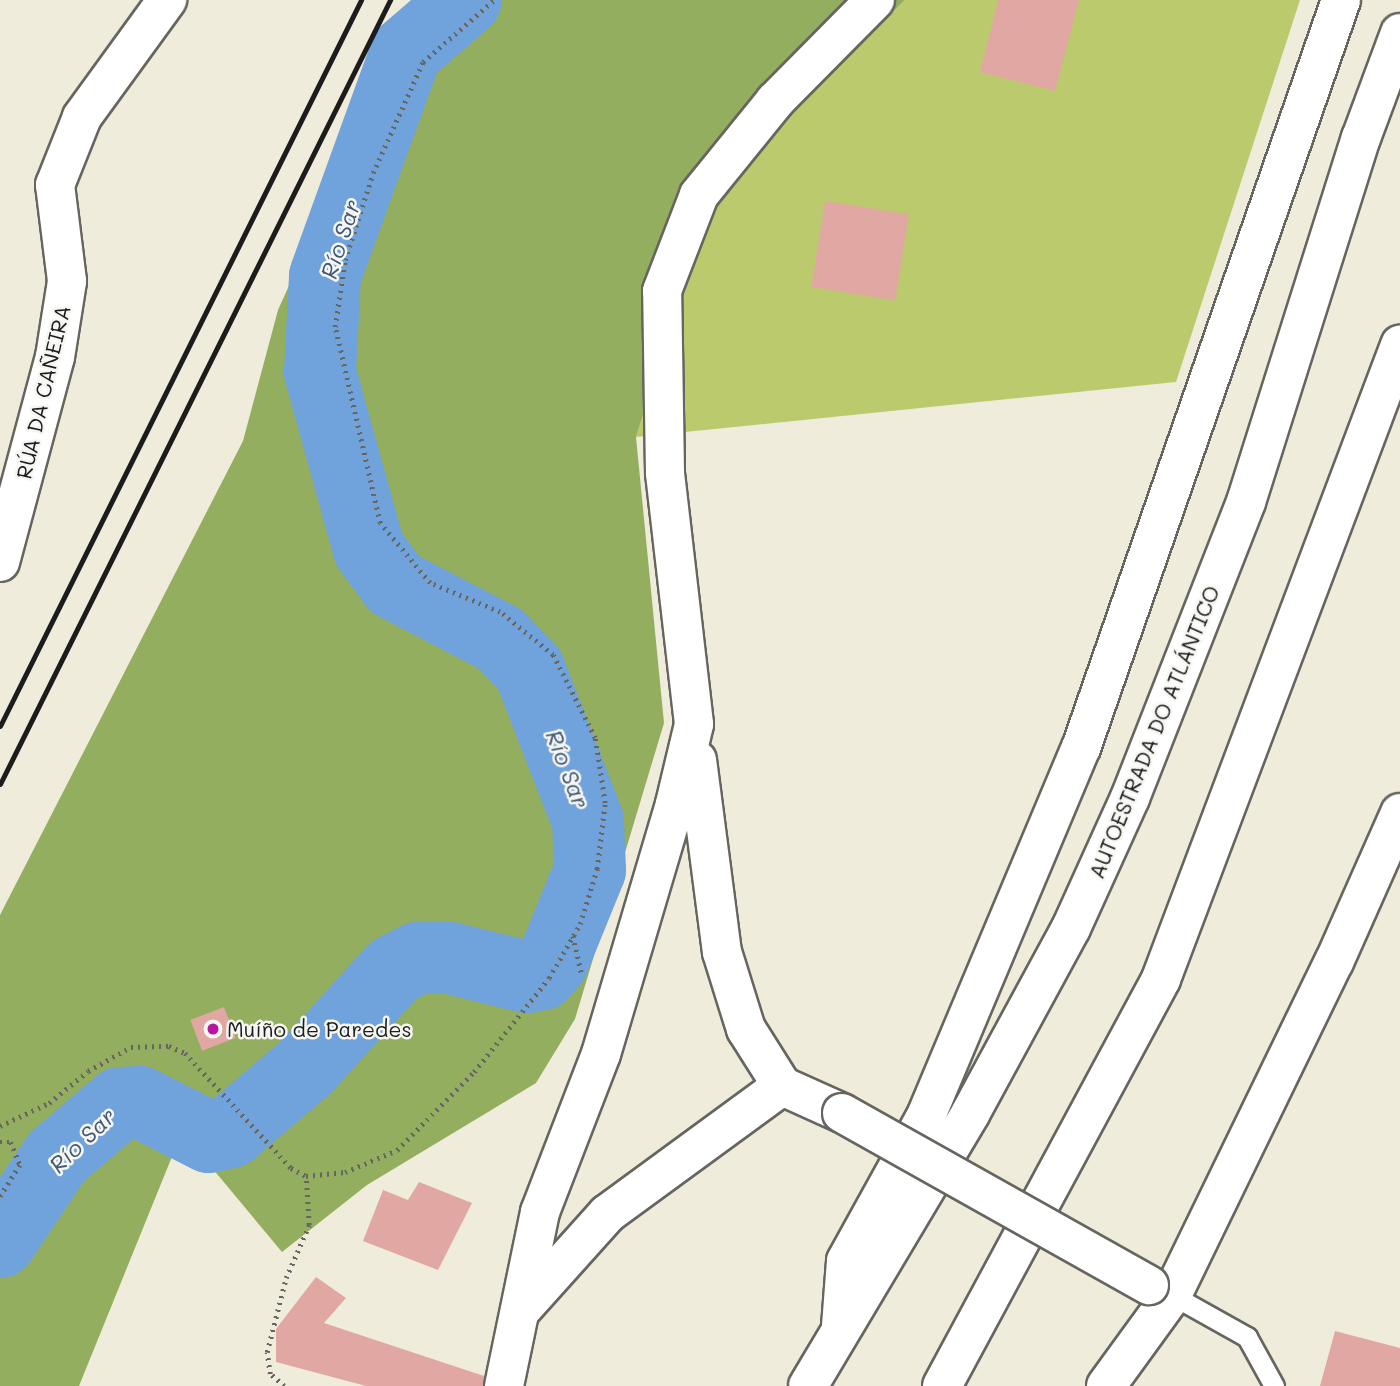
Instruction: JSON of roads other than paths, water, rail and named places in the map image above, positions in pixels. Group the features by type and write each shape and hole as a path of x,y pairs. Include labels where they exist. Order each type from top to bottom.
{"main road":[{"name":"RÚA DA CAÑEIRA","path":"0,562 55,357 67,281 55,185 82,117 167,0"},
{"path":"875,0 775,101 699,195 663,291 665,473 722,952 746,1028 782,1086 842,1113 1161,1290"},
{"path":"840,1338 846,1261 926,1116 1081,748 1341,0"},
{"name":"AUTOESTRADA DO ATLÁNTICO","path":"808,1386 840,1338 1071,929 1130,798 1246,502 1361,138 1400,33"},
{"path":"942,1386 1161,979 1400,346"},
{"path":"504,1386 540,1212 601,1054 675,804 694,724"},
{"path":"1105,1386 1161,1290 1334,962 1400,813"},
{"path":"519,1311 607,1214 782,1086"}],"lane":[{"path":"1161,1290 1247,1337 1274,1386"}],"waterway":[{"name":"Río Sar","path":"0,1242 57,1157 120,1103 140,1102 209,1137 230,1132 306,1067 394,970 418,958 450,958 527,977 542,974 553,961 590,870 588,821 529,669 500,639 395,584 369,549 320,372 325,276 406,52 466,0"}],"railway":[{"path":"0,726 361,0"},
{"path":"0,784 390,0"}],"place":[{"name":"Muíño de Paredes","path":"213,1029"}]}
